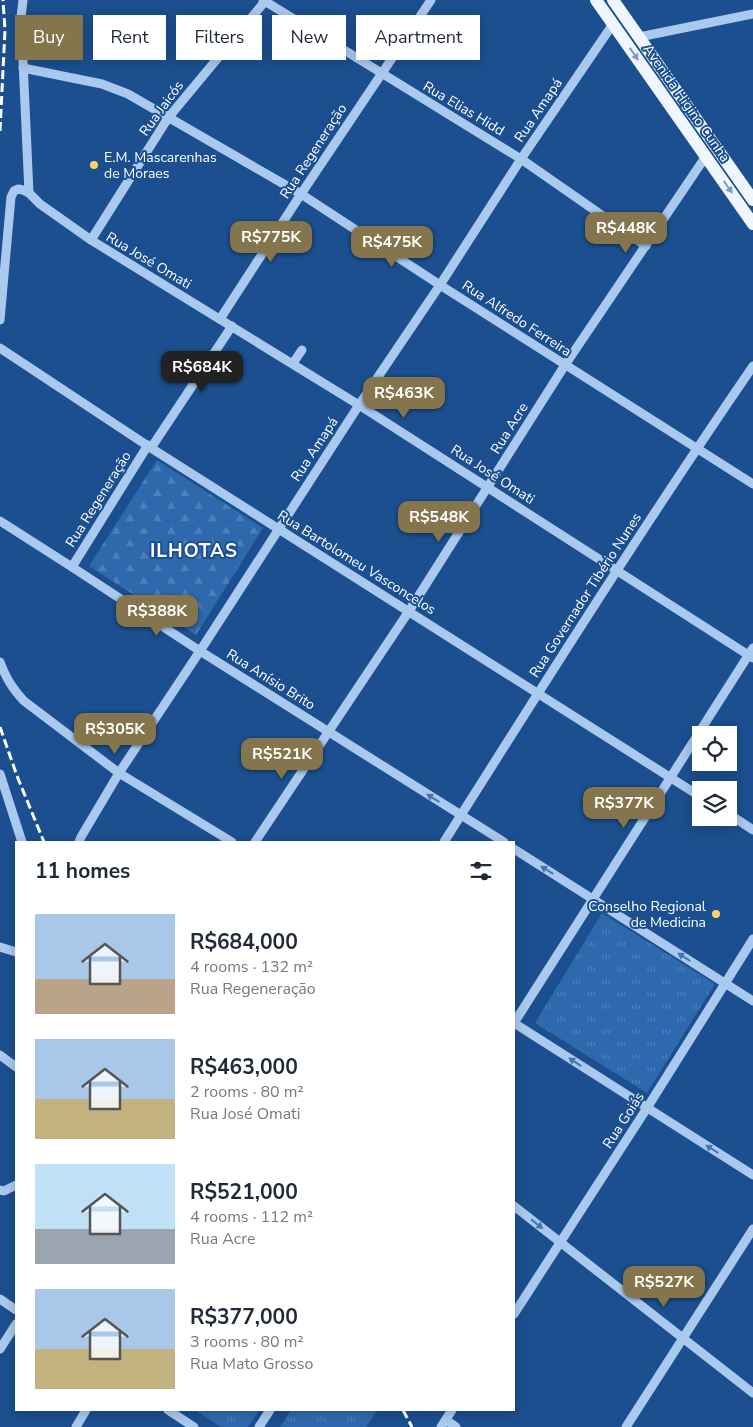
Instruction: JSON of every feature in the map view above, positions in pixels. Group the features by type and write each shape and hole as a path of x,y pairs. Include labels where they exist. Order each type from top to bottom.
{"main road":[{"name":"Avenida Higino Cunha","path":"596,0 753,224"},
{"name":"Avenida Higino Cunha","path":"613,0 752,197"}],"street":[{"path":"0,320 11,196 18,189 29,193 21,17 23,0"},
{"name":"Rua Elias Hidd","path":"264,0 521,160 646,246"},
{"name":"Rua Jaicós","path":"90,240 168,118 264,0"},
{"name":"Rua Regeneração","path":"220,319 431,0"},
{"path":"639,38 753,14"},
{"name":"Rua Amapá","path":"79,841 119,773 359,404 613,24"},
{"name":"Rua Alfredo Ferreira","path":"23,68 102,84 128,94 301,194 440,285 753,484"},
{"name":"Rua Acre","path":"256,841 409,611 565,365 706,156"},
{"name":"Rua José Omati","path":"29,193 40,204 90,240 359,404 751,654"},
{"name":"Rua Regeneração","path":"72,567 150,446 232,326"},
{"name":"Rua Bartolomeu Vasconcelos","path":"0,348 150,446 692,791"},
{"path":"293,363 302,350"},
{"name":"Rua Governador Tibério Nunes","path":"445,841 697,448 753,366"},
{"name":"Rua Anísio Brito","path":"0,521 200,651 502,841"},
{"path":"515,1021 751,654"},
{"path":"0,662 6,678 24,701 119,773 230,841"},
{"path":"0,774 22,841"},
{"path":"737,819 753,830"},
{"path":"515,850 753,1001"},
{"name":"Rua Goiás","path":"515,1312 753,939"},
{"path":"0,947 15,952"},
{"path":"515,1024 753,1175"},
{"path":"0,1055 15,1066"},
{"path":"2,1191 15,1185"},
{"path":"515,1207 753,1393"},
{"path":"626,1427 753,1229"},
{"path":"0,1299 15,1309"},
{"path":"0,1349 15,1326"},
{"path":"76,1427 85,1411"},
{"path":"170,1411 194,1427"},
{"path":"259,1427 269,1411"},
{"path":"451,1411 443,1423 456,1427"}],"green space":[{"path":"157,460 263,528 196,635 89,566"},
{"path":"602,913 715,984 647,1093 535,1023"},
{"path":"197,1411 258,1411 248,1427 221,1427"},
{"path":"290,1411 376,1412 366,1427 280,1427"}],"railway":[{"path":"0,131 5,30 3,0"},
{"path":"0,727 17,776 44,841"},
{"path":"404,1411 412,1427"}],"place":[{"name":"E.M. Mascarenhas de Moraes","path":"94,165"},
{"name":"Conselho Regional de Medicina","path":"716,914"}],"district":[{"name":"ILHOTAS","path":"194,550"}]}
